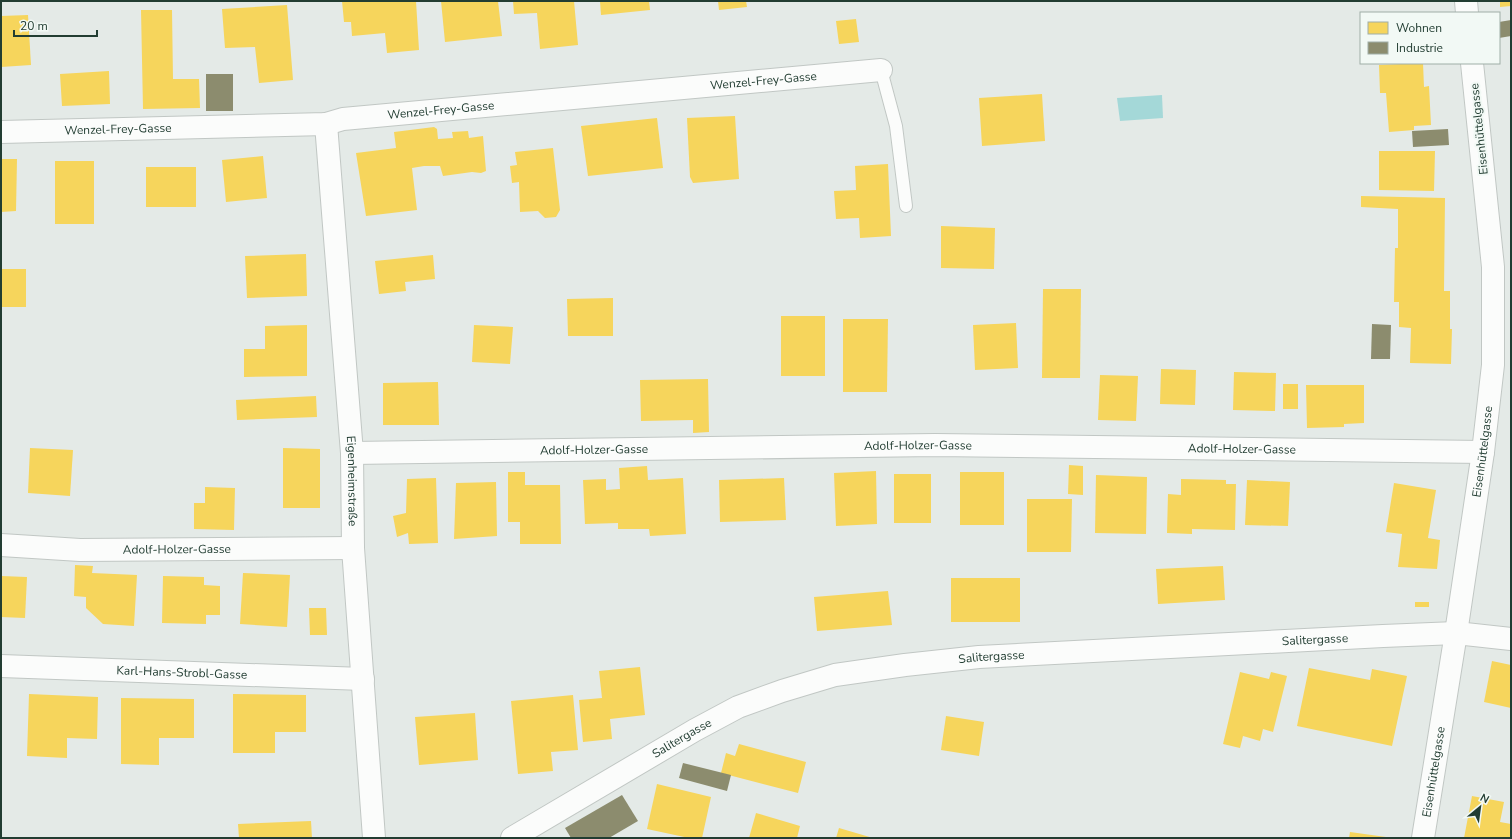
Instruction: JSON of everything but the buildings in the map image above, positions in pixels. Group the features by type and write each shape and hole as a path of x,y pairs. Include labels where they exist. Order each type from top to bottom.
{"street":[{"path":"1466,1 1468,12"},
{"name":"Eisenhüttelgasse","path":"1423,838 1483,452 1493,365 1493,267 1472,64"},
{"name":"Wenzel-Frey-Gasse","path":"1,132 326,124 343,119 880,70"},
{"name":"Eigenheimstraße","path":"326,124 352,453 353,548 374,838"},
{"name":"Adolf-Holzer-Gasse","path":"352,453 935,445 1483,452"},
{"name":"Adolf-Holzer-Gasse","path":"1,545 80,550 353,548"},
{"name":"Salitergasse","path":"512,838 695,730 738,707 782,691 835,675 905,665 979,657 1456,633 1511,639"},
{"name":"Karl-Hans-Strobl-Gasse","path":"1,666 363,679"}],"lane":[{"path":"880,70 896,126 906,206"}],"water":[{"path":"1162,95 1163,118 1120,121 1117,98"}]}
